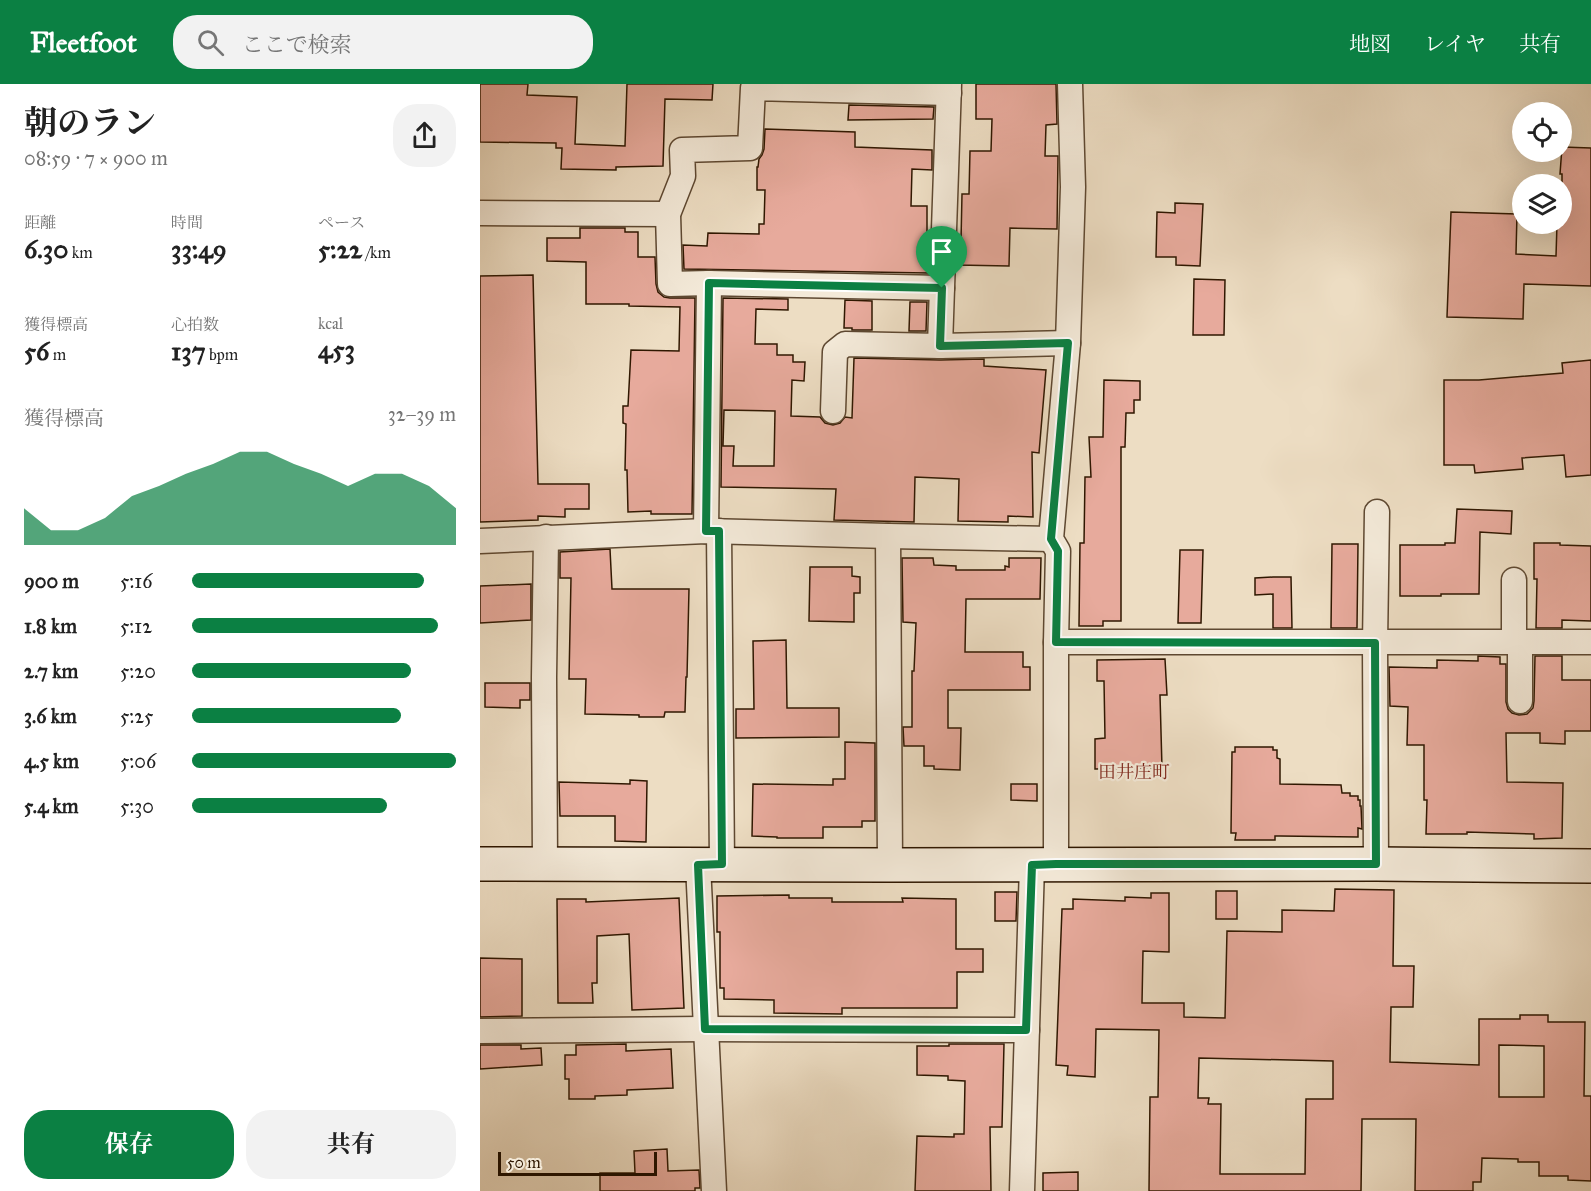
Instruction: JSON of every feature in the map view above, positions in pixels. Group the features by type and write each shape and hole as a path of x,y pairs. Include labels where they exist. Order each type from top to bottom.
{"street":[{"path":"1022,1191 1026,1030 1044,865 1056,642 1058,551 1051,539 1068,343 1074,188 1070,84"},
{"path":"940,346 949,89 753,88 750,148 682,150 683,176 668,214 669,284 942,288"},
{"path":"480,213 668,214"},
{"path":"709,283 713,531 710,865 705,1029 714,1191"},
{"path":"833,411 835,352 845,344 940,346 1068,343"},
{"path":"1376,864 1377,512"},
{"path":"480,541 713,531 1051,539"},
{"path":"888,536 890,866"},
{"path":"544,864 546,537"},
{"path":"1514,580 1520,701"},
{"path":"1056,642 1591,642"},
{"path":"480,864 1591,866"},
{"path":"480,1031 1026,1030"}],"building":[{"path":"480,84 528,84 527,95 577,97 575,144 625,146 627,84 713,84 712,100 665,99 663,166 616,167 616,170 561,169 562,148 556,148 556,143 480,142"},
{"path":"976,84 1056,84 1057,124 1046,125 1045,156 1058,156 1057,229 1010,228 1009,266 957,265 958,241 961,241 962,194 969,194 970,151 991,151 992,119 976,119"},
{"path":"849,105 934,107 933,119 848,120"},
{"path":"765,129 855,132 855,147 932,150 932,170 912,169 911,206 927,206 928,273 684,269 683,245 707,246 708,233 759,234 759,224 764,224 765,190 757,190 757,167 764,149"},
{"path":"1572,147 1591,148 1591,286 1524,284 1523,319 1447,317 1451,212 1512,214 1512,234 1516,234 1516,254 1556,256 1557,234 1572,234 1572,174 1560,174 1561,162 1572,162"},
{"path":"1175,203 1203,204 1200,266 1176,265 1176,257 1156,257 1157,212 1175,213"},
{"path":"580,228 625,228 625,232 638,232 638,257 655,257 658,292 670,298 695,298 692,514 628,512 627,470 625,470 626,424 623,423 623,406 628,406 631,350 679,351 680,307 586,304 586,262 547,261 547,238 580,238"},
{"path":"533,275 538,484 589,484 589,509 565,509 565,517 538,516 538,520 480,522 480,276"},
{"path":"1194,279 1225,280 1224,335 1193,335"},
{"path":"723,298 788,299 788,310 756,309 755,344 777,344 777,355 793,355 793,362 805,362 804,381 792,380 791,416 820,417 825,423 833,425 840,423 845,417 852,418 854,358 984,359 984,366 1046,370 1039,453 1032,452 1033,517 1008,516 1008,522 958,521 959,479 915,477 914,522 834,520 836,489 721,487","holes":["724,410 775,411 774,466 733,466 734,446 723,446"]},
{"path":"845,300 872,301 872,330 844,328"},
{"path":"910,302 927,302 926,331 909,331"},
{"path":"1591,360 1591,475 1566,477 1564,455 1522,458 1523,469 1475,473 1474,465 1444,465 1444,380 1479,380 1563,373 1562,363"},
{"path":"1104,380 1140,381 1140,400 1134,400 1134,413 1126,413 1125,447 1121,447 1121,621 1103,621 1103,626 1079,626 1080,543 1084,543 1085,477 1091,477 1089,437 1103,437"},
{"path":"1457,509 1512,511 1511,534 1480,532 1479,594 1400,596 1400,545 1455,543"},
{"path":"1534,543 1591,546 1591,621 1562,620 1562,628 1536,628 1537,579 1534,579"},
{"path":"1332,544 1358,544 1357,628 1331,628"},
{"path":"610,549 612,589 689,589 685,712 665,712 664,717 585,714 586,679 569,679 571,578 560,578 560,552"},
{"path":"1180,550 1203,550 1201,623 1178,623"},
{"path":"902,558 933,558 934,565 956,566 956,570 1005,570 1005,566 1009,567 1009,558 1041,558 1040,599 966,599 965,652 1023,652 1023,667 1030,667 1030,690 948,690 948,728 961,728 960,770 934,769 934,766 924,766 924,746 904,746 903,727 912,727 912,671 914,671 916,623 903,622"},
{"path":"810,567 852,567 852,576 860,577 860,593 854,593 854,622 809,621"},
{"path":"1291,577 1292,628 1273,628 1273,594 1255,595 1255,578"},
{"path":"531,584 531,620 480,623 480,586"},
{"path":"786,640 787,708 839,708 839,737 736,738 736,709 754,709 753,641"},
{"path":"1478,656 1500,657 1500,664 1506,664 1506,702 1512,713 1519,715 1527,714 1533,708 1535,656 1562,656 1562,680 1591,680 1591,731 1565,731 1565,744 1540,743 1540,733 1506,733 1507,782 1563,783 1562,838 1534,839 1534,834 1467,832 1467,834 1426,834 1424,745 1407,745 1408,707 1390,706 1389,667 1437,668 1437,660 1478,661"},
{"path":"1165,659 1167,695 1160,695 1162,768 1095,769 1095,739 1105,738 1104,681 1097,681 1097,660"},
{"path":"485,683 530,683 530,700 520,700 520,708 485,707"},
{"path":"845,742 875,743 875,821 862,821 862,827 823,827 823,838 752,836 753,784 833,785 833,779 845,779"},
{"path":"1235,747 1273,747 1273,750 1277,750 1277,758 1280,759 1280,784 1341,785 1342,793 1358,796 1362,829 1358,828 1358,837 1275,836 1275,840 1235,840 1236,833 1231,833 1232,752 1235,752"},
{"path":"630,780 647,781 646,842 615,841 615,816 560,816 559,782 630,784"},
{"path":"1011,784 1037,784 1037,801 1011,800"},
{"path":"1335,889 1394,890 1393,966 1414,966 1413,1007 1391,1007 1390,1062 1479,1065 1479,1019 1520,1019 1520,1015 1548,1015 1548,1022 1585,1022 1584,1096 1591,1096 1591,1181 1568,1180 1568,1176 1539,1176 1539,1162 1482,1158 1481,1182 1473,1182 1473,1191 1415,1191 1416,1119 1362,1119 1361,1191 1149,1191 1150,1097 1158,1097 1159,1030 1096,1029 1095,1077 1067,1075 1068,1066 1056,1065 1062,909 1073,909 1073,899 1125,901 1125,897 1151,898 1151,893 1169,893 1169,952 1143,951 1142,1003 1184,1003 1184,1017 1225,1018 1227,931 1282,932 1282,910 1334,911","holes":["1499,1045 1544,1046 1544,1097 1499,1097","1199,1058 1333,1061 1333,1099 1306,1099 1305,1174 1220,1174 1221,1104 1208,1104 1209,1098 1198,1098"]},
{"path":"1216,891 1237,891 1237,919 1216,919"},
{"path":"995,892 1017,892 1016,921 995,921"},
{"path":"789,895 789,898 832,898 832,902 903,902 902,898 956,899 956,949 983,949 983,972 957,972 957,1008 842,1008 842,1014 774,1013 774,1000 724,999 724,988 720,988 720,932 717,932 717,896"},
{"path":"679,898 684,1008 632,1010 629,934 597,936 597,983 592,983 593,1003 558,1003 557,899 586,899 586,902"},
{"path":"480,958 522,959 522,1016 480,1017"},
{"path":"626,1044 626,1051 671,1049 673,1088 627,1090 627,1095 569,1099 569,1079 565,1079 565,1055 576,1055 576,1045"},
{"path":"949,1044 1004,1044 1002,1127 990,1127 991,1191 915,1191 917,1136 954,1137 954,1134 964,1134 965,1081 948,1080 948,1076 917,1075 917,1046 949,1046"},
{"path":"480,1045 521,1045 521,1049 541,1048 542,1065 480,1069"},
{"path":"667,1149 668,1171 699,1170 700,1188 695,1188 695,1191 600,1191 600,1173 635,1173 634,1151"},
{"path":"1078,1172 1078,1191 1043,1191 1043,1173"}],"district":[{"name":"田井庄町","path":"1134,772"}],"route":[{"path":"709,283 942,288 940,346 1068,343 1051,539 1058,551 1056,642 1375,643 1376,864 1032,865 1026,1030 705,1029 698,865 722,864 719,531 706,531 709,283"}]}
